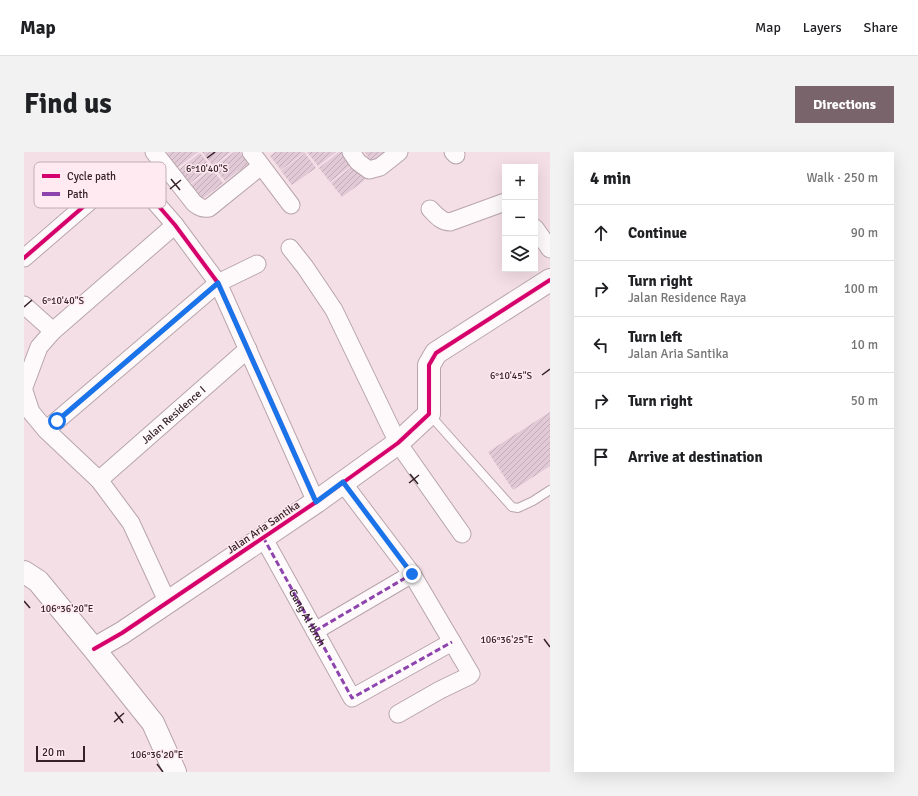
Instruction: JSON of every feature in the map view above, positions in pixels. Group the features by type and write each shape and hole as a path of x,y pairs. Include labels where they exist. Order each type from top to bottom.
{"street":[{"path":"154,152 162,162"},
{"path":"251,152 292,205"},
{"path":"351,152 358,162 369,170 380,167 399,152"},
{"path":"166,167 198,207 209,208 262,166"},
{"path":"430,209 441,220 450,222 502,203"},
{"path":"24,258 82,208"},
{"path":"160,208 175,225 218,283 316,502"},
{"path":"24,387 39,347 53,331 175,225"},
{"path":"538,232 550,249"},
{"path":"290,248 305,267 334,310 398,444 462,534"},
{"path":"46,430 218,283 257,264"},
{"path":"429,414 428,365 436,353 550,280"},
{"path":"24,305 53,331"},
{"name":"Jalan Residence I","path":"100,480 248,349"},
{"path":"24,392 31,412 46,430 100,480 131,523 167,601"},
{"name":"Jalan Aria Santika","path":"94,649 122,633 167,601 316,502 398,444 429,414"},
{"path":"343,482 412,574 470,676 440,690 398,714"},
{"name":"Gang Al Ibroh","path":"263,537 352,698 452,642"},
{"path":"24,572 38,581 94,649 152,724 175,772"},
{"path":"315,631 412,574"}],"lane":[{"path":"429,414 512,507 518,508 533,501 550,490"}],"building":[{"path":"169,152 198,152 176,169 165,155"},
{"path":"202,152 231,152 213,166"},
{"path":"234,152 240,152 248,164 225,181 214,167"},
{"path":"275,152 305,152 281,170 270,156"},
{"path":"307,152 336,152 318,166"},
{"path":"339,152 344,152 353,164 330,182 319,168"},
{"path":"396,152 376,167 365,153"},
{"path":"200,153 211,167 188,185 177,171"},
{"path":"305,153 316,168 292,185 281,171"},
{"path":"354,165 365,180 342,197 331,183"},
{"path":"212,169 223,183 200,201 189,186"},
{"path":"550,412 550,466 513,490 488,452"}],"marked path":[{"path":"263,537 352,698 452,642"},
{"path":"315,631 412,574"}],"cycle path":[{"path":"24,258 82,208"},
{"path":"160,208 175,225 218,283 316,502"},
{"path":"94,649 122,633 316,502 398,443 429,414 429,365 436,353 550,280"}],"route":[{"path":"57,421 218,283 232,311 316,502 343,482 412,574"}]}
